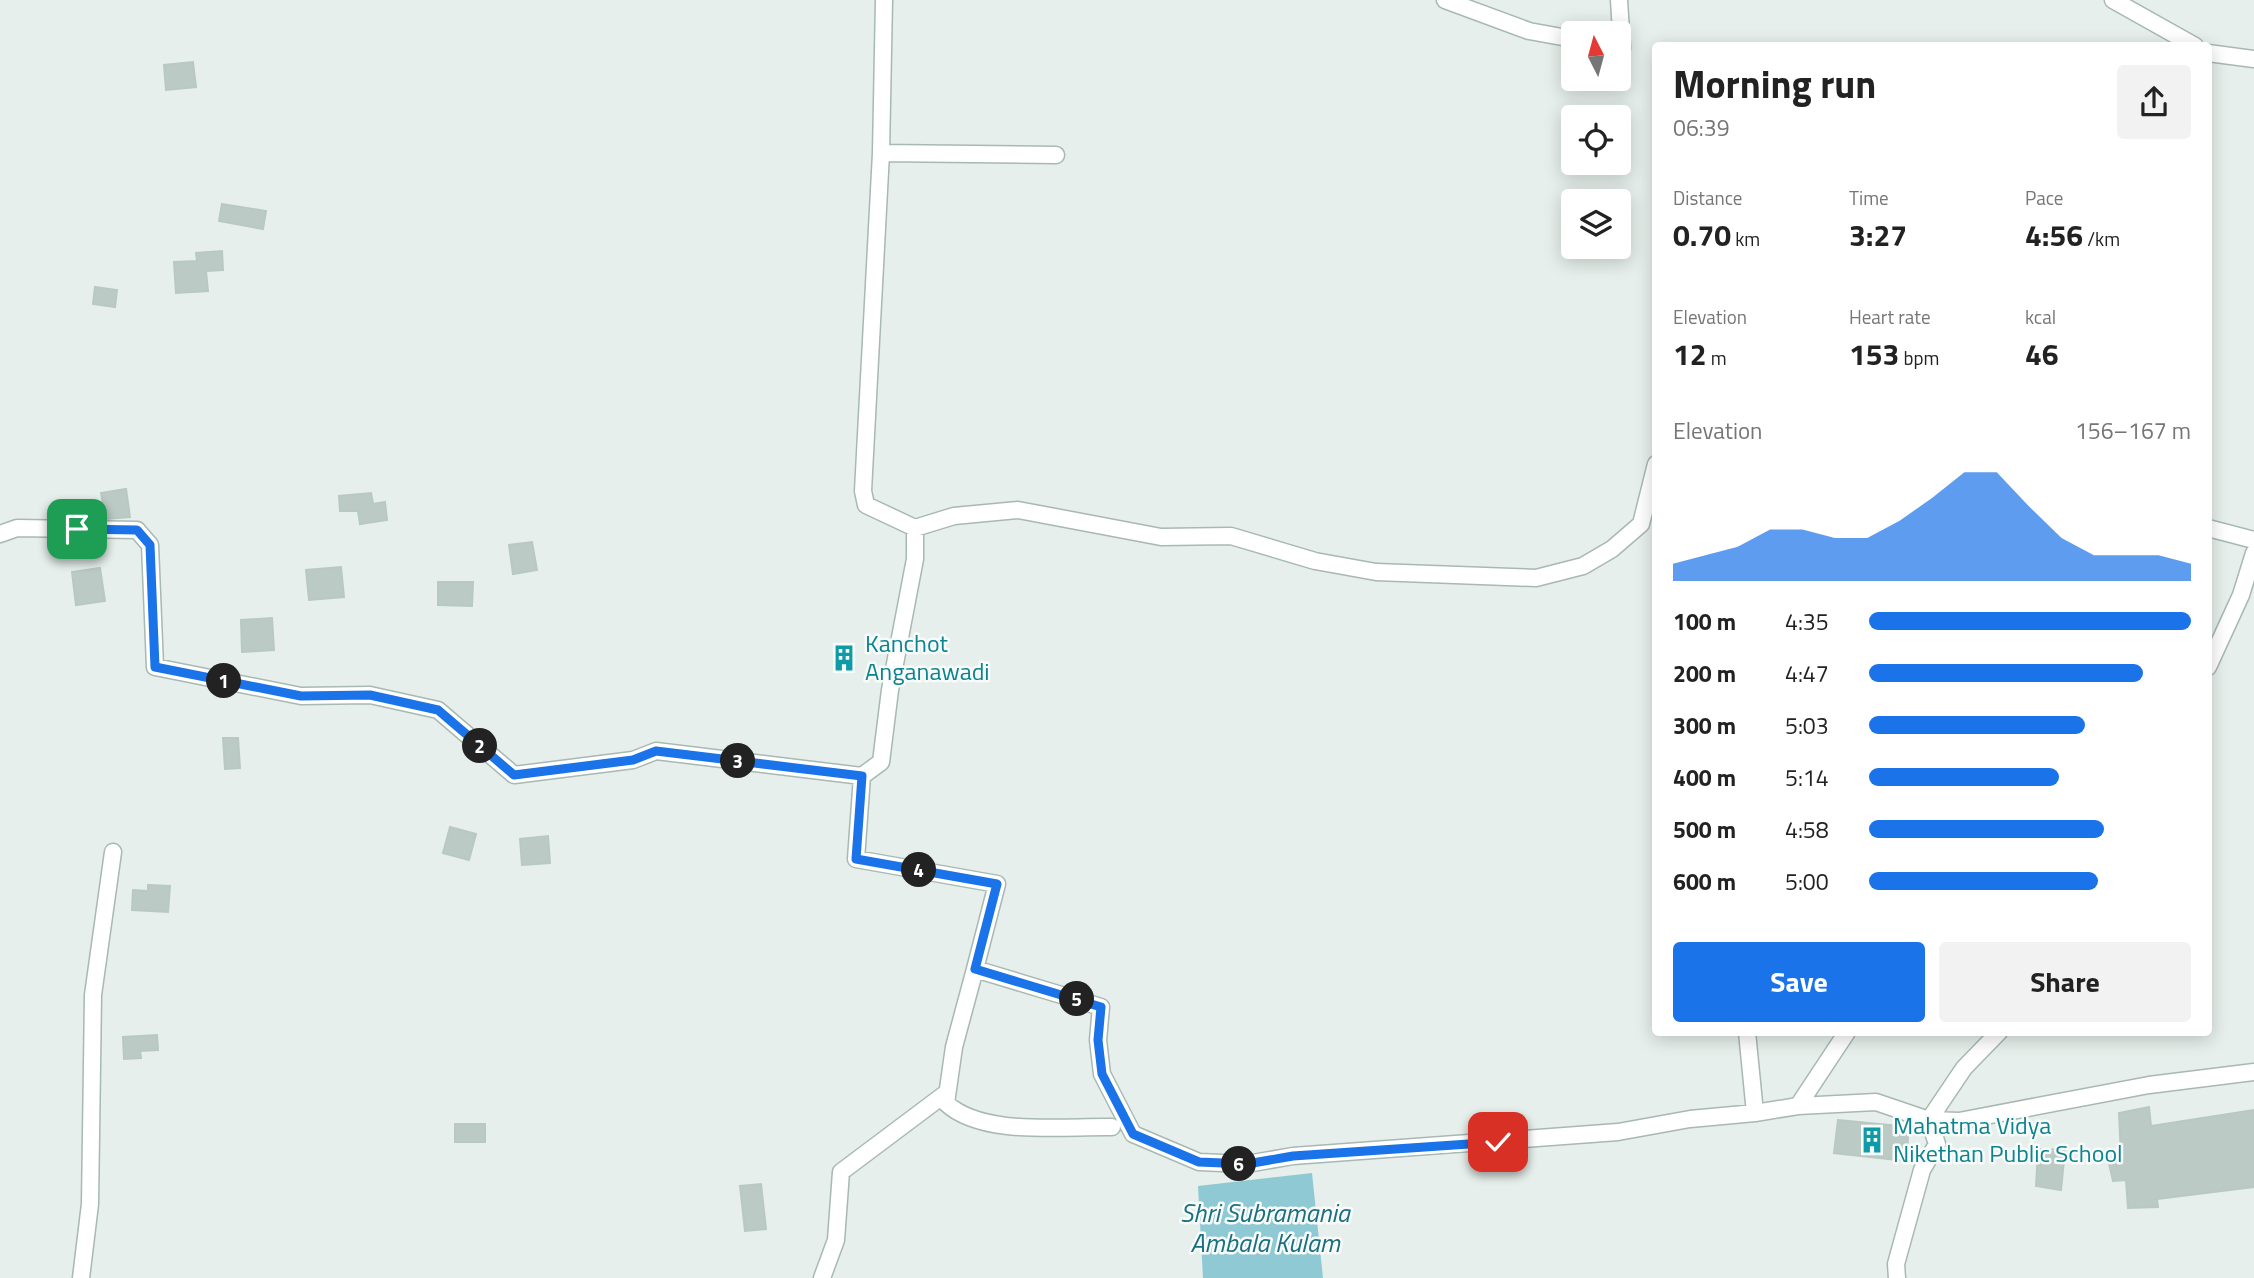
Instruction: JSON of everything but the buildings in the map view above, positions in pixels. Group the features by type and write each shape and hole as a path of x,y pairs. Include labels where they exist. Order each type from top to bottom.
{"street":[{"path":"884,0 881,153 863,491 866,505 915,528 954,516 1018,509 1161,537 1231,536 1315,561 1376,572 1536,578 1583,566 1612,550 1641,524 1652,480"},
{"path":"1445,0 1529,31 1561,37"},
{"path":"1619,0 1620,21"},
{"path":"2113,0 2188,42"},
{"path":"2212,53 2254,59"},
{"path":"881,153 1056,155"},
{"path":"0,534 17,528 137,530 150,545 155,667 301,696 370,695 438,710 514,775 633,760 656,751 862,776 881,762 890,690 915,559 915,528"},
{"path":"2212,529 2254,540"},
{"path":"2212,658 2241,595 2254,553"},
{"path":"862,776 856,859 997,884 945,1094 946,1103 957,1113 985,1125 1112,1127"},
{"path":"81,1278 90,1204 93,995 113,852"},
{"path":"975,969 1101,1007 1098,1040 1102,1074 1133,1134 1199,1162 1247,1164 1293,1156 1618,1132 1690,1119 1798,1106 1875,1102 1929,1120 1959,1121 2150,1085 2254,1072"},
{"path":"1746,1036 1755,1113"},
{"path":"1798,1106 1844,1036"},
{"path":"1929,1120 1964,1068 1995,1036"},
{"path":"822,1278 836,1240 841,1172 945,1094"},
{"path":"1897,1278 1895,1264 1922,1170 1937,1144 1929,1120"}],"water":[{"name":"Shri Subramania Ambala Kulam","path":"1312,1173 1323,1278 1203,1278 1198,1186"}],"place":[{"name":"Kanchot Anganawadi","path":"844,658"},
{"name":"Mahatma Vidya Nikethan Public School","path":"1872,1140"}],"route":[{"path":"77,529 137,530 150,545 155,667 301,696 370,695 438,710 514,775 633,760 656,751 862,776 856,859 997,884 975,969 1101,1007 1098,1040 1102,1074 1133,1134 1199,1162 1247,1164 1293,1156 1498,1142"}]}
